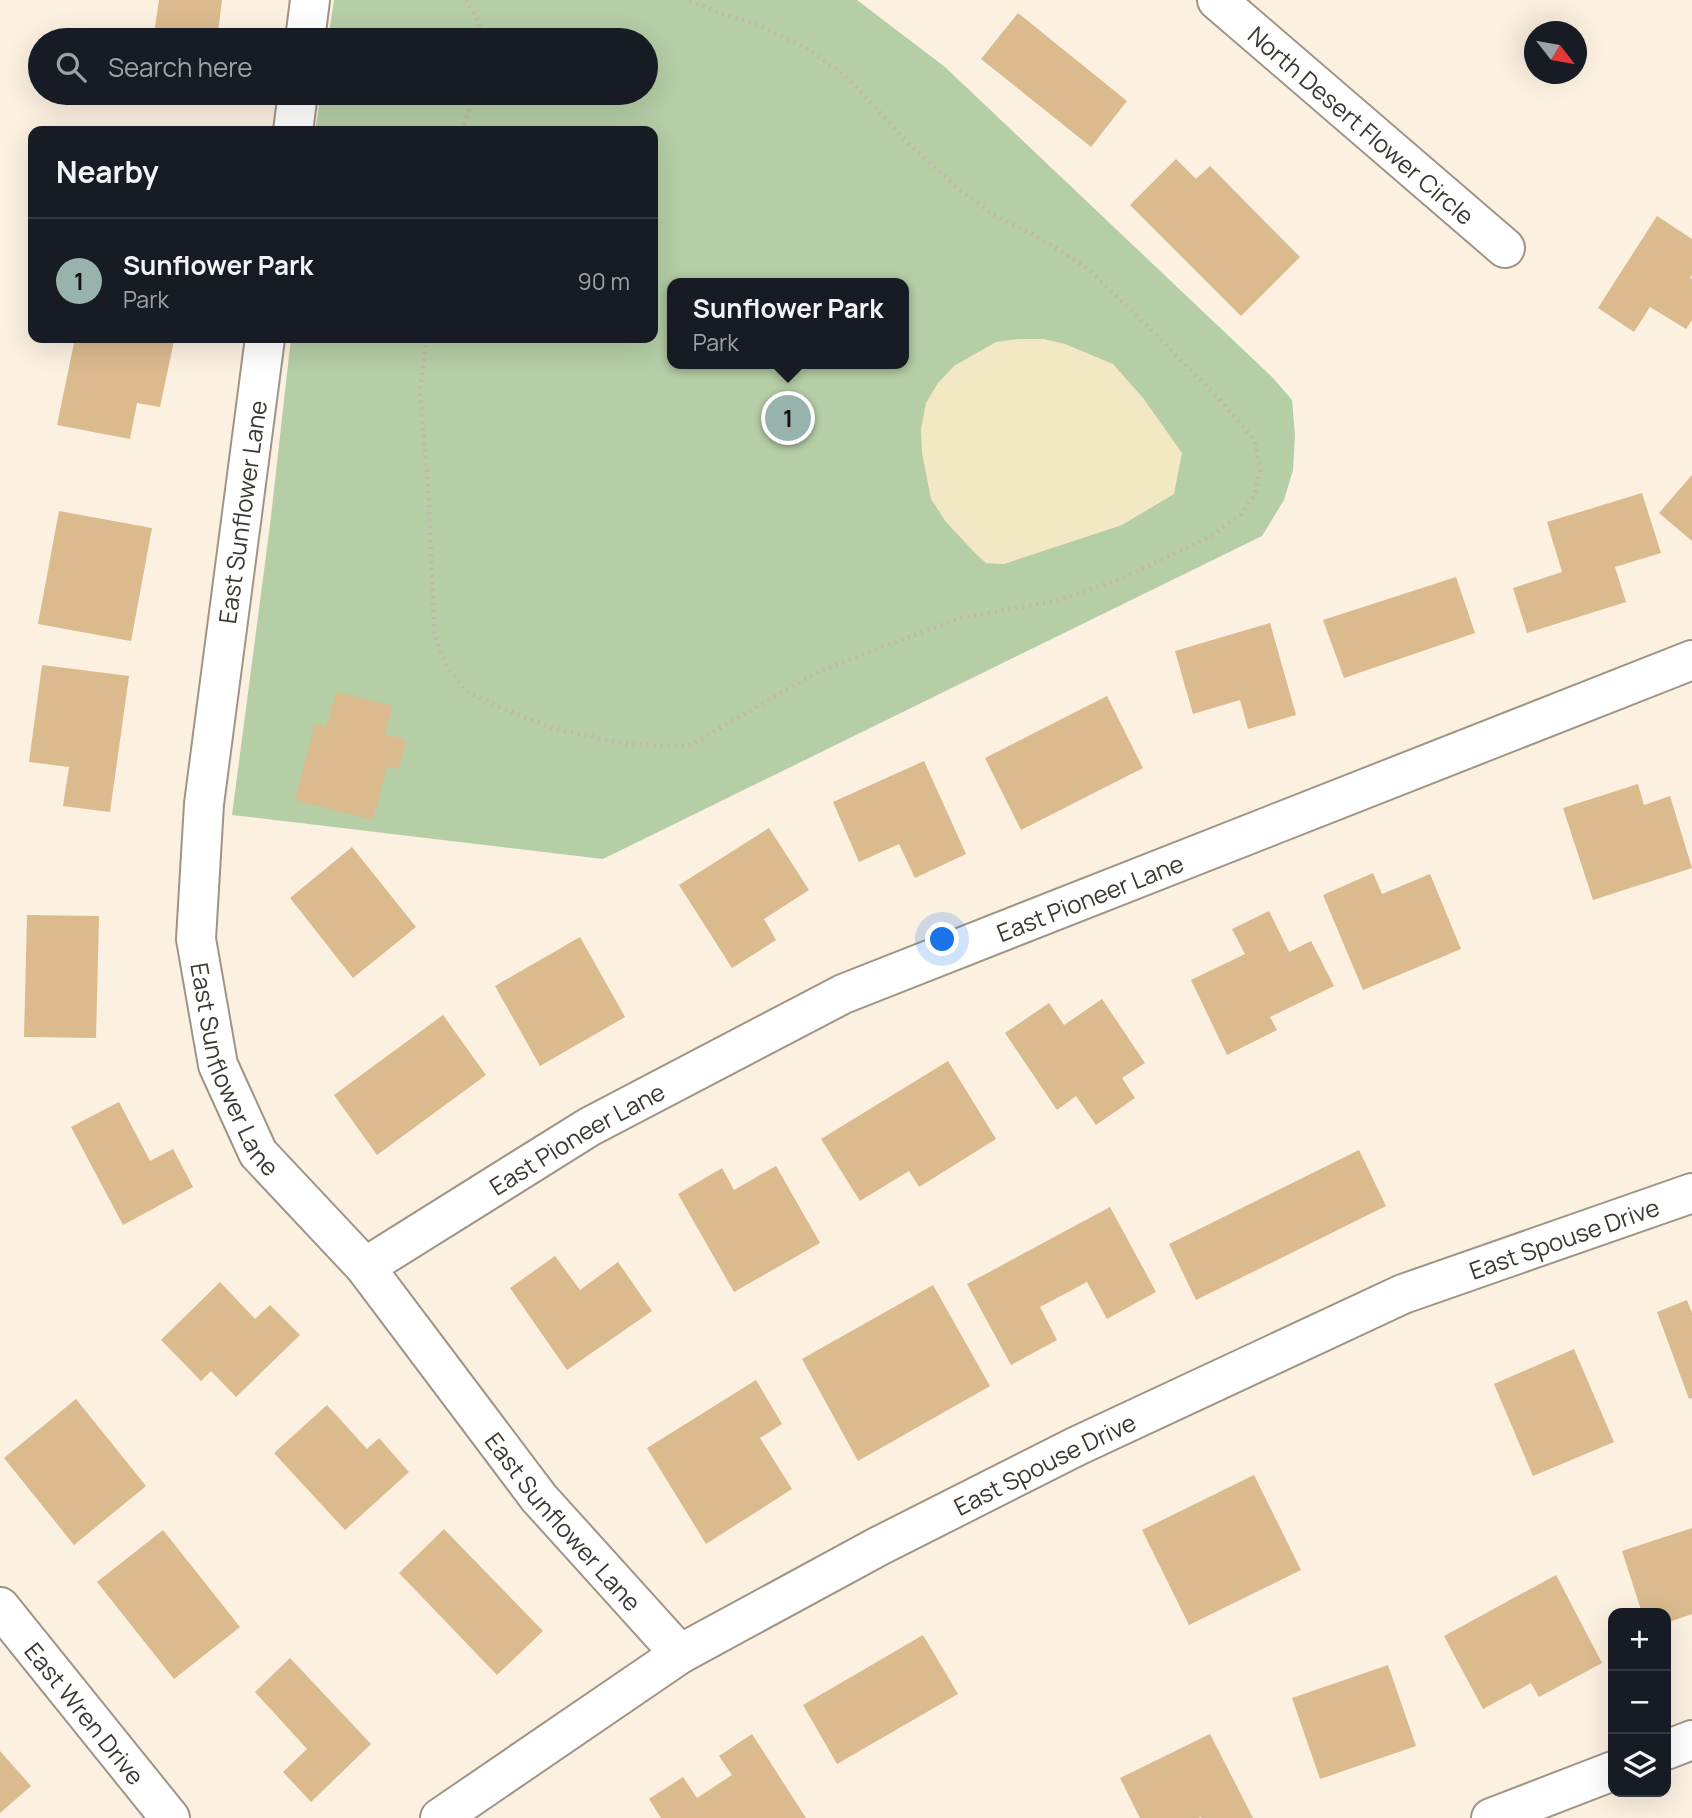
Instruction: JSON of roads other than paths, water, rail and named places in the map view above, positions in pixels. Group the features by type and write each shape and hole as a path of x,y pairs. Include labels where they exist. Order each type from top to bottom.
{"street":[{"path":"306,28 310,0"},
{"name":"North Desert Flower Circle","path":"1217,0 1505,248"},
{"path":"294,126 296,105"},
{"name":"East Sunflower Lane","path":"264,343 204,804 196,939 218,1065 258,1153 365,1267 539,1498 680,1654"},
{"name":"East Pioneer Lane","path":"365,1267 589,1127 843,994 1692,660"},
{"name":"East Spouse Drive","path":"440,1818 680,1654 879,1546 1077,1446 1403,1294 1692,1193"},
{"name":"East Wren Drive","path":"0,1608 170,1818"},
{"path":"1671,1748 1692,1740"},
{"path":"1491,1818 1608,1773"}],"place":[{"name":"Sunflower Park","path":"788,418"}]}
